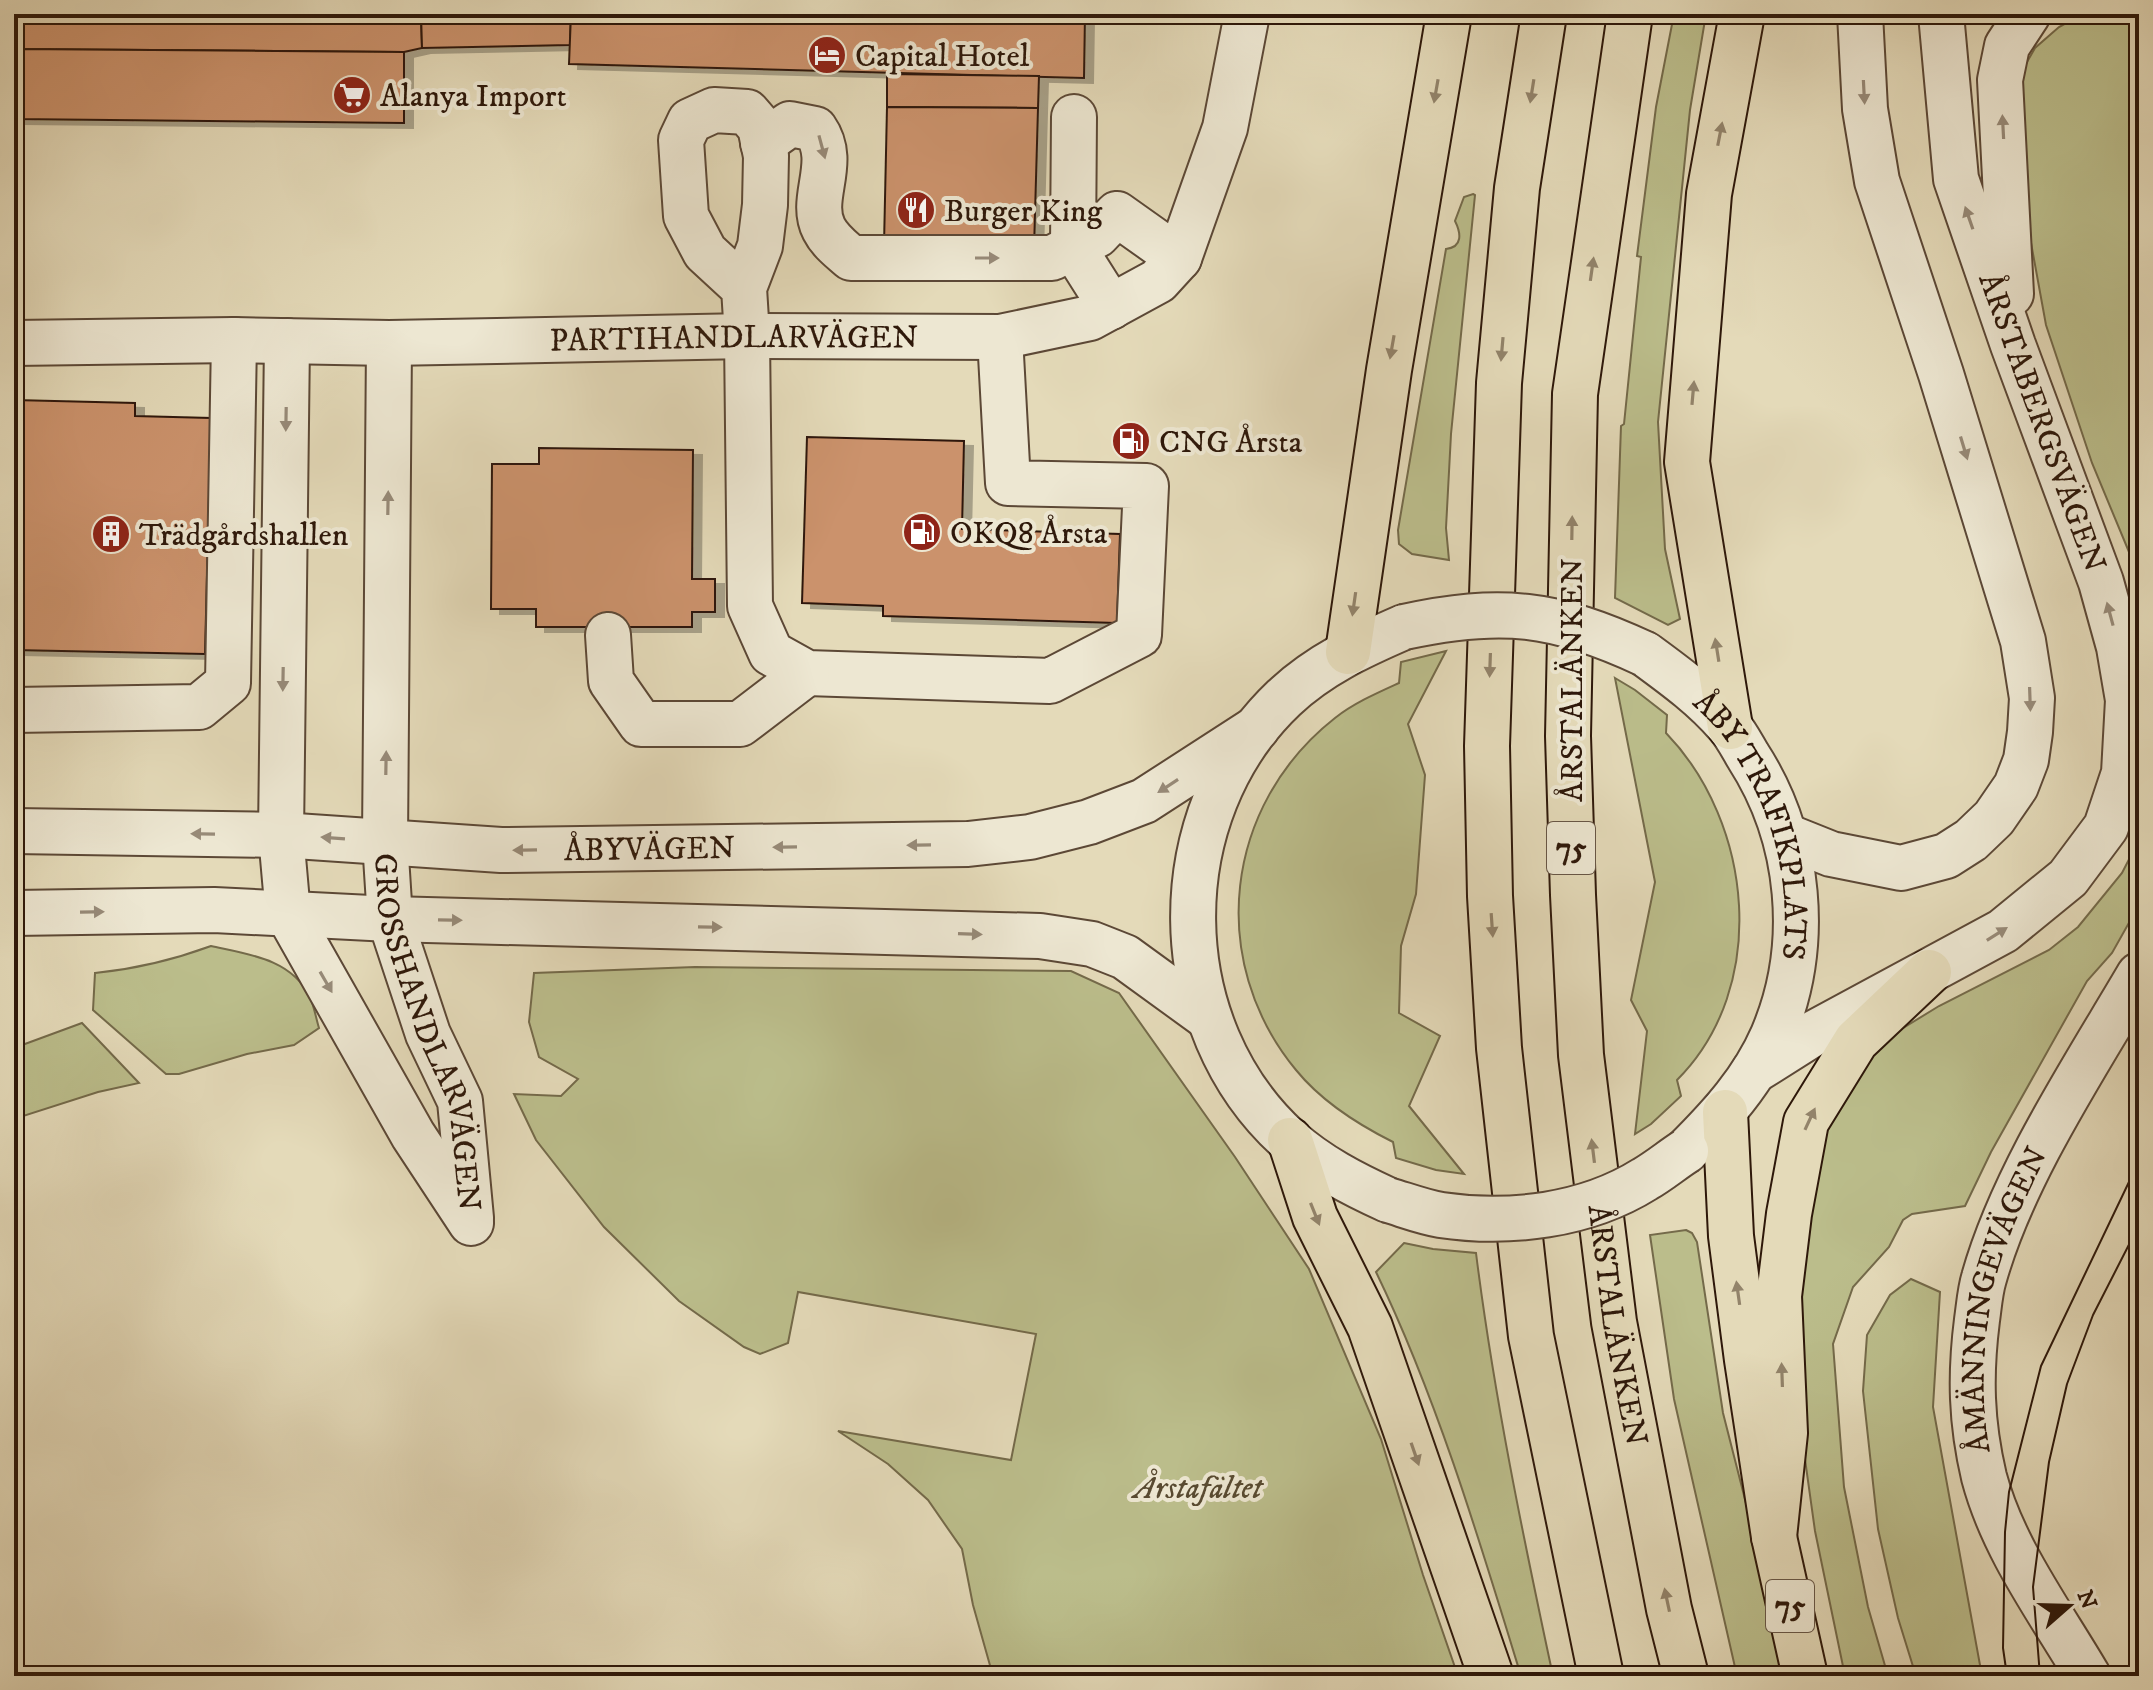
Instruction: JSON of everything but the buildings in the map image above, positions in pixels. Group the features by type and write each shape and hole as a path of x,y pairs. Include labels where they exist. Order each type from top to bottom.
{"highway":[{"path":"1348,652 1389,370 1449,14"},
{"path":"1544,14 1517,188 1499,383 1487,746 1490,896 1499,1048 1531,1336 1601,1676"},
{"name":"ÅRSTALÄNKEN","path":"1630,14 1575,394 1568,736 1573,895 1581,1055 1614,1322 1669,1609 1686,1676"},
{"path":"1730,727 1687,462 1709,194 1742,14"},
{"name":"75","path":"1774,1537 1785,1433 1779,1296 1789,1214 1806,1122 1856,1041 1929,972"},
{"name":"75","path":"1725,1112 1731,1236 1774,1537 1805,1676"},
{"path":"1290,1140 1315,1217 1370,1327 1491,1676"}],"street":[{"name":"PARTIHANDLARVÄGEN","path":"14,343 234,340 389,343 747,336 1000,337 1090,318 1158,281 1179,258 1225,128 1247,14"},
{"path":"1786,836 1831,854 1901,868 1946,856 1971,840 1994,818 2016,786 2026,760 2030,732 2032,698 2023,641 1877,181 1865,109 1860,14"},
{"name":"ÅRSTABERGSVÄGEN","path":"1754,1071 1816,1032 2003,931 2068,878 2106,827 2124,773 2128,700 2119,647 2101,582 2013,345 1956,179 1941,14"},
{"path":"2013,345 2000,80 2007,46 2028,14"},
{"path":"744,288 705,252 686,216 681,140 690,121 714,110 747,112 760,127 766,156 760,246 744,288 750,606 771,653 807,673 1050,681 1139,635 1146,486 1008,483 1000,337"},
{"path":"1074,117 1073,247 1111,307"},
{"path":"763,143 790,124 815,129 824,142 826,165 819,215 829,238 851,258 1052,258 1097,235 1117,214 1179,258"},
{"path":"14,710 199,707 228,683 234,340"},
{"name":"GROSSHANDLARVÄGEN","path":"287,341 281,835 288,914 413,1135 471,1223 460,1101 428,1034 390,919 385,841 389,343"},
{"name":"ÅBY TRAFIKPLATS","path":"1502,614 1552,620 1600,633 1645,654 1686,683 1730,727 1763,779 1786,836 1794,890 1794,957 1786,997 1773,1035 1754,1071 1725,1112 1686,1151 1642,1181 1594,1202 1543,1216 1491,1220 1438,1215 1388,1200 1340,1178 1290,1140 1261,1109 1231,1066 1209,1018 1196,969 1192,918 1195,867 1208,817 1229,771 1257,728 1314,673 1348,652 1404,627 1452,617 1502,614"},
{"path":"608,635 611,681 641,724 740,724 807,673"},
{"name":"ÅBYVÄGEN","path":"14,831 281,835 501,850 968,844 1030,837 1089,822 1144,801 1257,728"},
{"path":"14,913 214,910 390,919 1040,936 1092,944 1125,957 1209,1018"},
{"name":"ÅMÄNNINGEVÄGEN","path":"2088,1676 2033,1587 2005,1532 1985,1478 1971,1399 1974,1346 1983,1281 2002,1221 2047,1135 2139,975"}],"green space":[{"path":"1674,14 1706,14 1690,110 1658,422 1665,549 1680,619 1668,625 1615,598 1621,426 1624,424 1641,257 1637,256 1656,107"},
{"path":"2131,14 2139,17 2139,576 2092,463 2046,325 2023,199 2016,138 2023,69 2035,48 2059,27 2079,16"},
{"path":"1473,194 1451,434 1446,528 1449,560 1412,554 1399,544 1398,530 1446,249 1458,242 1459,230 1455,221 1464,197"},
{"path":"1446,651 1408,724 1425,775 1416,894 1401,946 1399,1013 1440,1036 1409,1106 1464,1174 1436,1170 1396,1158 1393,1142 1341,1111 1306,1082 1267,1027 1249,981 1240,934 1240,886 1250,839 1269,794 1298,754 1342,713 1399,683 1401,662"},
{"path":"1615,678 1667,715 1666,733 1695,770 1718,812 1732,858 1739,905 1737,953 1727,999 1707,1042 1677,1080 1681,1096 1651,1124 1635,1134 1647,1031 1631,1000 1655,882"},
{"path":"2139,840 2139,905 2112,953 2087,981 1991,1152 1965,1206 1912,1214 1903,1220 1889,1247 1853,1287 1833,1344 1844,1487 1868,1607 1888,1676 1845,1676 1815,1531 1791,1359 1808,1175 1845,1082 1895,1033 1939,1006 2049,950 2078,927 2122,873"},
{"path":"211,946 268,960 292,974 310,997 319,1028 294,1045 247,1054 179,1074 166,1074 93,1010 95,973 154,963"},
{"name":"Årstafältet","path":"695,967 1071,971 1119,993 1235,1157 1309,1269 1381,1439 1458,1676 993,1676 973,1605 962,1549 928,1500 888,1464 838,1431 1011,1460 1036,1334 798,1292 788,1343 760,1354 744,1347 679,1301 604,1227 536,1140 514,1094 561,1096 578,1079 539,1057 529,1022 534,973"},
{"path":"82,1023 139,1083 98,1092 14,1119 14,1048"},
{"path":"1686,1230 1697,1242 1723,1413 1790,1676 1737,1676 1674,1399 1650,1235"},
{"path":"1404,1243 1476,1253 1500,1413 1553,1676 1521,1676 1438,1420 1376,1272"},
{"path":"1911,1279 1940,1292 1933,1407 1982,1676 1916,1676 1898,1618 1878,1529 1863,1391 1867,1335 1890,1295"}],"tram line":[{"path":"2007,1676 2003,1648 2005,1532 2009,1492 2041,1366 2139,1161"},
{"path":"2040,1676 2033,1587 2049,1462 2067,1384 2093,1315 2139,1225"}],"place":[{"name":"Capital Hotel","path":"827,55"},
{"name":"Alanya Import","path":"352,95"},
{"name":"Burger King","path":"916,210"},
{"name":"CNG Årsta","path":"1131,441"},
{"name":"OKQ8 Årsta","path":"922,532"},
{"name":"Trädgårdshallen","path":"111,534"}]}
